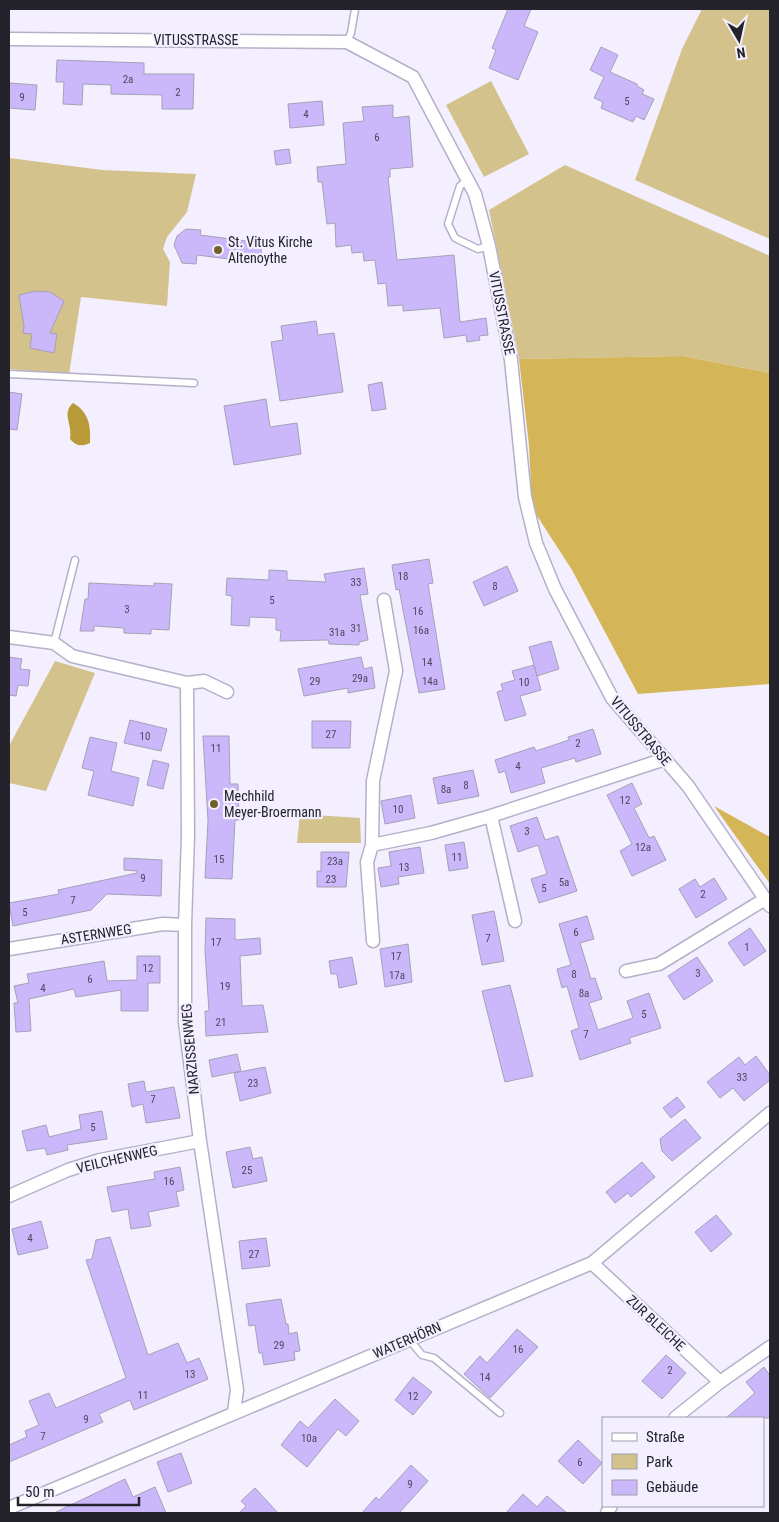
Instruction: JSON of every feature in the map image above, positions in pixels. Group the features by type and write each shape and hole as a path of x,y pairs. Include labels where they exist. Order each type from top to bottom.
{"street":[{"name":"VITUSSTRASSE","path":"9,39 347,42 413,77 475,194 490,246 511,360 525,497 536,543 555,589 612,698 688,786 767,902"},
{"path":"373,941 367,862 372,845 373,781 396,670 384,600"},
{"path":"9,636 54,644 72,656 187,683 204,681 227,692"},
{"name":"NARZISSENWEG","path":"187,683 188,835 184,925 185,1022 200,1140 237,1390 234,1412"},
{"path":"372,845 431,833 491,816 665,759"},
{"path":"491,816 515,921"},
{"path":"626,971 659,964 767,902"},
{"name":"ASTERNWEG","path":"9,949 163,924 184,925"},
{"name":"WATERHÖRN","path":"9,1508 592,1263 770,1113"},
{"name":"VEILCHENWEG","path":"9,1196 68,1170 100,1160 200,1140"},
{"name":"ZUR BLEICHE","path":"592,1263 720,1382"},
{"path":"676,1417 720,1382 770,1348"}],"lane":[{"path":"347,42 351,33 355,9"},
{"path":"467,180 460,186 448,224 454,238 478,249 490,246"},
{"path":"9,374 194,383"},
{"path":"54,644 75,560"},
{"path":"410,1339 422,1355 434,1358 500,1413"}],"green space":[{"path":"702,9 770,9 770,239 635,180 682,49"},
{"path":"491,81 529,154 484,177 446,105"},
{"path":"9,158 102,170 196,174 187,212 167,237 163,249 170,262 167,306 81,297 69,374 9,369"},
{"path":"565,165 770,256 770,373 682,356 519,359 489,210"},
{"path":"55,661 95,673 46,791 9,783 9,746"},
{"path":"300,814 360,818 361,843 297,843"}],"shaded area":[{"path":"682,356 770,373 770,684 638,694 572,570 532,508 529,445 519,359"},
{"path":"73,403 86,415 90,431 90,443 79,445 70,439 68,411"},
{"path":"714,806 770,837 770,884"}],"building":[{"path":"508,9 531,9 524,26 538,32 518,80 489,68 496,50 492,48"},
{"path":"601,47 618,55 610,72 637,84 637,86 644,90 642,94 654,99 644,120 636,116 633,122 601,108 603,102 594,98 604,77 590,70"},
{"path":"57,60 144,63 144,74 194,74 193,109 162,109 162,95 111,94 111,85 83,84 82,105 63,104 64,82 56,82"},
{"path":"9,83 37,85 35,110 9,108"},
{"path":"322,101 324,125 290,128 288,104"},
{"path":"393,105 393,118 409,116 413,167 390,169 390,177 388,177 397,260 454,255 460,322 486,318 488,335 479,336 480,340 467,342 466,335 444,338 440,308 403,311 403,305 388,306 386,283 378,284 375,260 364,261 363,252 352,253 351,245 336,247 335,223 327,224 322,182 318,182 317,167 346,164 343,123 364,121 362,107"},
{"path":"289,149 291,163 276,165 274,151"},
{"name":"St. Vitus Kirche Altenoythe","path":"186,229 201,230 200,235 262,243 260,263 197,255 196,264 182,263 174,245 177,236"},
{"path":"36,291 50,292 64,301 50,333 57,334 54,353 30,348 32,334 23,333 24,326 19,295"},
{"path":"316,321 318,335 334,333 343,392 280,401 271,342 283,340 281,326"},
{"path":"382,382 386,409 372,411 368,385"},
{"path":"9,392 22,394 17,430 9,429"},
{"path":"266,399 270,427 297,423 301,454 234,465 224,406"},
{"path":"429,559 433,583 428,584 445,689 419,693 399,589 396,590 392,565"},
{"path":"507,566 518,591 484,606 473,582"},
{"path":"364,568 368,594 360,595 368,640 359,642 359,645 329,644 328,640 280,641 281,631 276,630 276,618 250,617 249,626 231,625 232,596 226,595 227,578 269,580 269,570 287,571 287,580 326,582 324,574"},
{"path":"89,583 154,586 154,583 172,584 169,630 151,629 151,634 124,633 124,628 94,626 94,631 80,631 85,599 88,599"},
{"path":"551,641 559,669 537,676 529,647"},
{"path":"9,657 22,659 20,669 30,670 28,686 18,685 16,696 9,695"},
{"path":"361,657 364,669 372,667 375,688 348,693 348,688 304,696 298,669"},
{"path":"534,665 541,690 520,696 526,715 505,721 497,692 503,690 501,684 515,680 512,671"},
{"path":"130,720 167,729 161,751 124,743"},
{"path":"312,721 351,721 350,748 312,748"},
{"path":"593,729 601,754 576,762 575,758 541,768 545,783 511,793 505,771 499,773 495,760 534,747 536,751 569,740 568,737"},
{"path":"203,736 229,736 230,784 238,784 239,820 235,820 232,879 205,878 208,821"},
{"path":"90,737 117,743 111,771 139,778 133,806 88,795 94,771 82,768"},
{"path":"153,760 169,764 163,789 147,785"},
{"path":"473,770 479,796 438,804 433,778"},
{"path":"632,783 642,804 634,808 649,838 654,836 666,860 632,876 620,851 632,844 607,795"},
{"path":"411,795 415,818 385,824 381,801"},
{"path":"537,817 545,840 558,836 577,891 539,903 531,879 547,874 538,845 518,852 510,826"},
{"path":"464,842 468,868 449,871 445,845"},
{"path":"420,847 424,873 398,877 399,884 381,887 378,868 391,866 389,852"},
{"path":"321,852 349,852 346,887 317,887 317,871 321,871"},
{"path":"124,858 162,860 161,896 107,894 91,910 13,926 9,903 59,894 58,890 137,873 137,871 124,870"},
{"path":"714,878 727,899 696,918 679,889 695,879 700,887"},
{"path":"494,911 504,961 482,965 472,915"},
{"path":"587,916 594,939 580,943 591,979 595,978 602,999 589,1003 598,1030 633,1018 627,1001 649,993 661,1028 629,1038 631,1043 580,1060 571,1031 579,1028 567,986 562,988 557,969 571,965 559,924"},
{"path":"206,918 235,919 235,940 260,938 261,954 240,956 242,1006 263,1005 268,1032 206,1036 205,1011 209,1011 205,951"},
{"path":"750,928 766,951 744,966 728,943"},
{"path":"408,944 412,982 385,987 380,949"},
{"path":"137,956 160,956 160,983 148,983 148,1011 121,1011 121,990 76,997 74,989 29,999 31,1031 16,1032 14,1003 18,1003 14,986 29,983 27,974 104,961 107,981 137,980"},
{"path":"352,957 357,984 339,988 337,974 331,974 329,961"},
{"path":"697,957 713,981 684,1000 668,976"},
{"path":"510,985 533,1076 505,1082 482,991"},
{"path":"237,1054 241,1071 212,1077 209,1060"},
{"path":"756,1056 770,1075 770,1080 744,1101 733,1088 720,1098 707,1082 739,1057 745,1065"},
{"path":"265,1067 271,1093 240,1101 234,1073"},
{"path":"144,1081 146,1092 174,1087 180,1118 146,1123 143,1104 132,1107 128,1084"},
{"path":"677,1097 685,1107 671,1118 663,1108"},
{"path":"102,1111 107,1139 67,1145 68,1150 47,1155 45,1148 27,1151 22,1131 46,1125 49,1137 81,1129 79,1115"},
{"path":"685,1119 701,1138 672,1161 662,1151 660,1139"},
{"path":"250,1147 253,1159 262,1157 267,1181 233,1188 226,1152"},
{"path":"642,1162 655,1177 631,1197 628,1193 615,1203 606,1192"},
{"path":"180,1167 184,1190 176,1192 179,1206 148,1212 151,1226 131,1229 128,1209 112,1212 107,1187 155,1179 154,1172"},
{"path":"716,1215 732,1234 711,1252 695,1232"},
{"path":"41,1221 48,1248 18,1255 12,1229"},
{"path":"110,1237 148,1355 178,1343 187,1363 199,1358 208,1379 134,1410 130,1400 99,1414 103,1422 9,1462 9,1445 27,1437 25,1431 39,1425 29,1401 49,1393 56,1408 126,1378 86,1260 92,1259 96,1240"},
{"path":"266,1238 270,1266 242,1269 239,1241"},
{"path":"281,1299 289,1334 297,1332 300,1351 294,1352 295,1360 264,1365 262,1353 259,1353 255,1325 249,1326 246,1304"},
{"path":"517,1329 538,1347 490,1398 464,1374 480,1356 487,1363"},
{"path":"666,1355 686,1373 662,1399 642,1381"},
{"path":"764,1367 770,1376 770,1418 727,1417 755,1393 746,1382"},
{"path":"413,1377 432,1392 413,1415 395,1400"},
{"path":"335,1399 359,1421 346,1436 338,1429 307,1467 281,1445 300,1421 308,1428"},
{"path":"578,1440 602,1463 583,1484 558,1461"},
{"path":"181,1453 192,1483 168,1492 157,1462"},
{"path":"411,1465 428,1481 399,1513 362,1513 376,1497 379,1500"},
{"path":"125,1479 133,1497 155,1487 166,1513 54,1513"},
{"path":"255,1488 278,1513 239,1513 246,1506 241,1501"},
{"path":"523,1494 537,1507 547,1496 567,1513 506,1513"}],"place":[{"name":"St. Vitus Kirche Altenoythe","path":"218,250"},
{"name":"Mechhild Meyer-Broermann","path":"214,804"}]}
